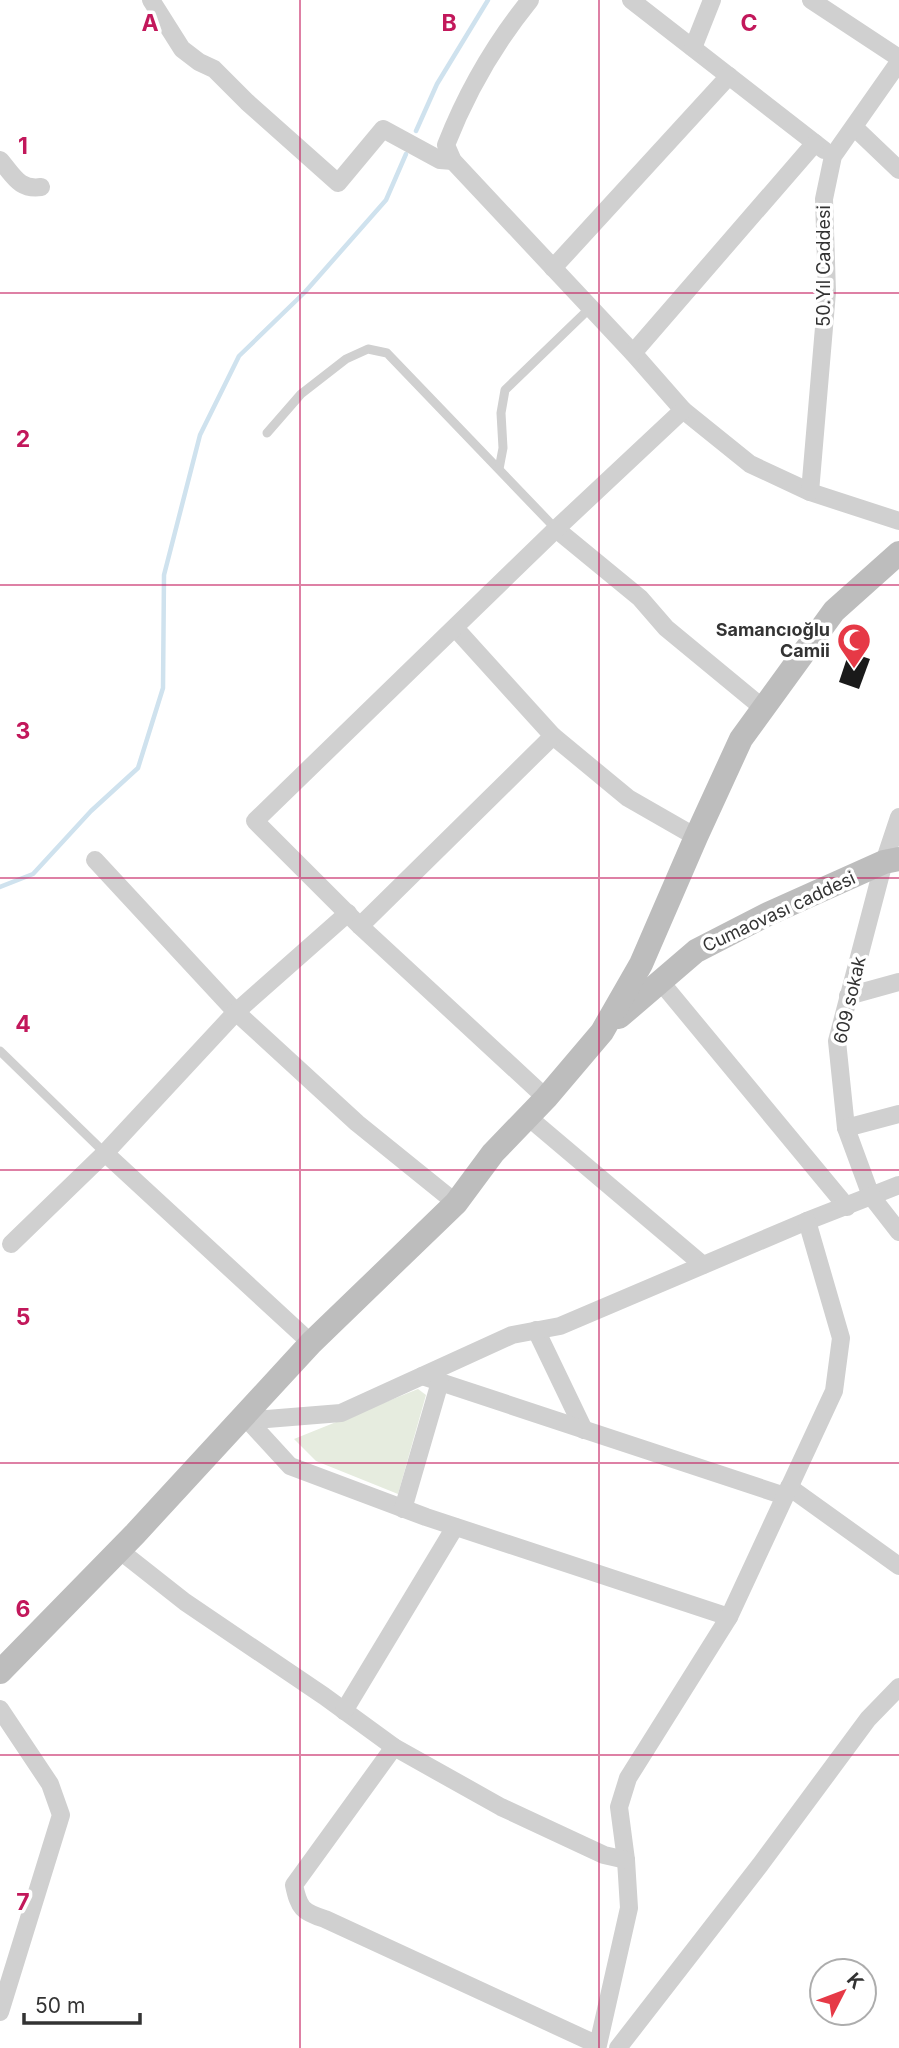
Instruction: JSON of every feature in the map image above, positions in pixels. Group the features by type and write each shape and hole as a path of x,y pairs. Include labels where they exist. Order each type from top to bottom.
{"main road":[{"path":"0,1672 245,1417 311,1343 456,1203 493,1153 546,1098 602,1032 641,964 741,739 834,611 899,553"},
{"name":"Cumaovası caddesi","path":"602,1032 696,951 768,914 892,860"}],"street":[{"path":"151,0 182,50 214,69 338,183 383,129 440,160 453,160"},
{"path":"530,0 510,24 458,116 446,145 453,160 683,410 750,464 810,492 899,521"},
{"path":"631,0 832,156"},
{"path":"693,48 712,0"},
{"path":"811,0 899,60"},
{"name":"50.Yıl Caddesi","path":"810,492 827,292 824,199 832,156 899,60"},
{"path":"553,268 729,76"},
{"path":"854,127 899,170"},
{"path":"633,353 815,143"},
{"path":"0,160 21,184 30,189 41,187"},
{"path":"546,1098 360,926 255,821 456,629 556,529 683,410"},
{"path":"556,529 640,598 666,628 763,708"},
{"path":"456,629 553,736 628,798 696,836"},
{"path":"360,926 553,736"},
{"name":"609 sokak","path":"899,817 892,860 848,996 837,1041 846,1128 871,1196 899,1232"},
{"path":"95,860 236,1012 357,1123 456,1203"},
{"path":"11,1244 105,1153 236,1012 348,913"},
{"path":"660,981 847,1207"},
{"path":"848,996 899,982"},
{"path":"846,1128 899,1114"},
{"path":"527,1117 703,1265"},
{"path":"105,1153 311,1343"},
{"path":"245,1417 267,1419 341,1413 512,1335 560,1326 899,1185"},
{"path":"394,1747 295,1885 298,1905 309,1914 602,2047 629,1908 619,1807 628,1778 729,1617 834,1391 841,1338 807,1221"},
{"path":"536,1330 584,1430"},
{"path":"422,1376 584,1430 787,1492 899,1566"},
{"path":"403,1508 440,1382"},
{"path":"245,1417 290,1465 455,1527 729,1617"},
{"path":"344,1711 455,1527"},
{"path":"119,1550 185,1602 394,1747 501,1807 604,1855 626,1860"},
{"path":"618,2048 760,1865 868,1719 899,1687"},
{"path":"0,1709 50,1784 61,1815 0,2012"}],"lane":[{"path":"499,469 503,448 500,413 505,390 590,308"},
{"path":"267,433 301,394 346,359 368,349 387,353 556,529"},
{"path":"0,1051 105,1153"}],"shaded area":[{"path":"418,1389 426,1395 398,1494 316,1461 294,1439"}],"building":[{"name":"Samancıoğlu Camii","path":"849,652 870,659 859,689 839,682"}],"waterway":[{"path":"416,131 437,84 488,0"},
{"path":"0,887 33,874 91,811 138,768 163,688 164,575 200,435 239,356 305,292 386,200 406,154"}],"place":[{"name":"Samancıoğlu Camii","path":"854,670"}]}
